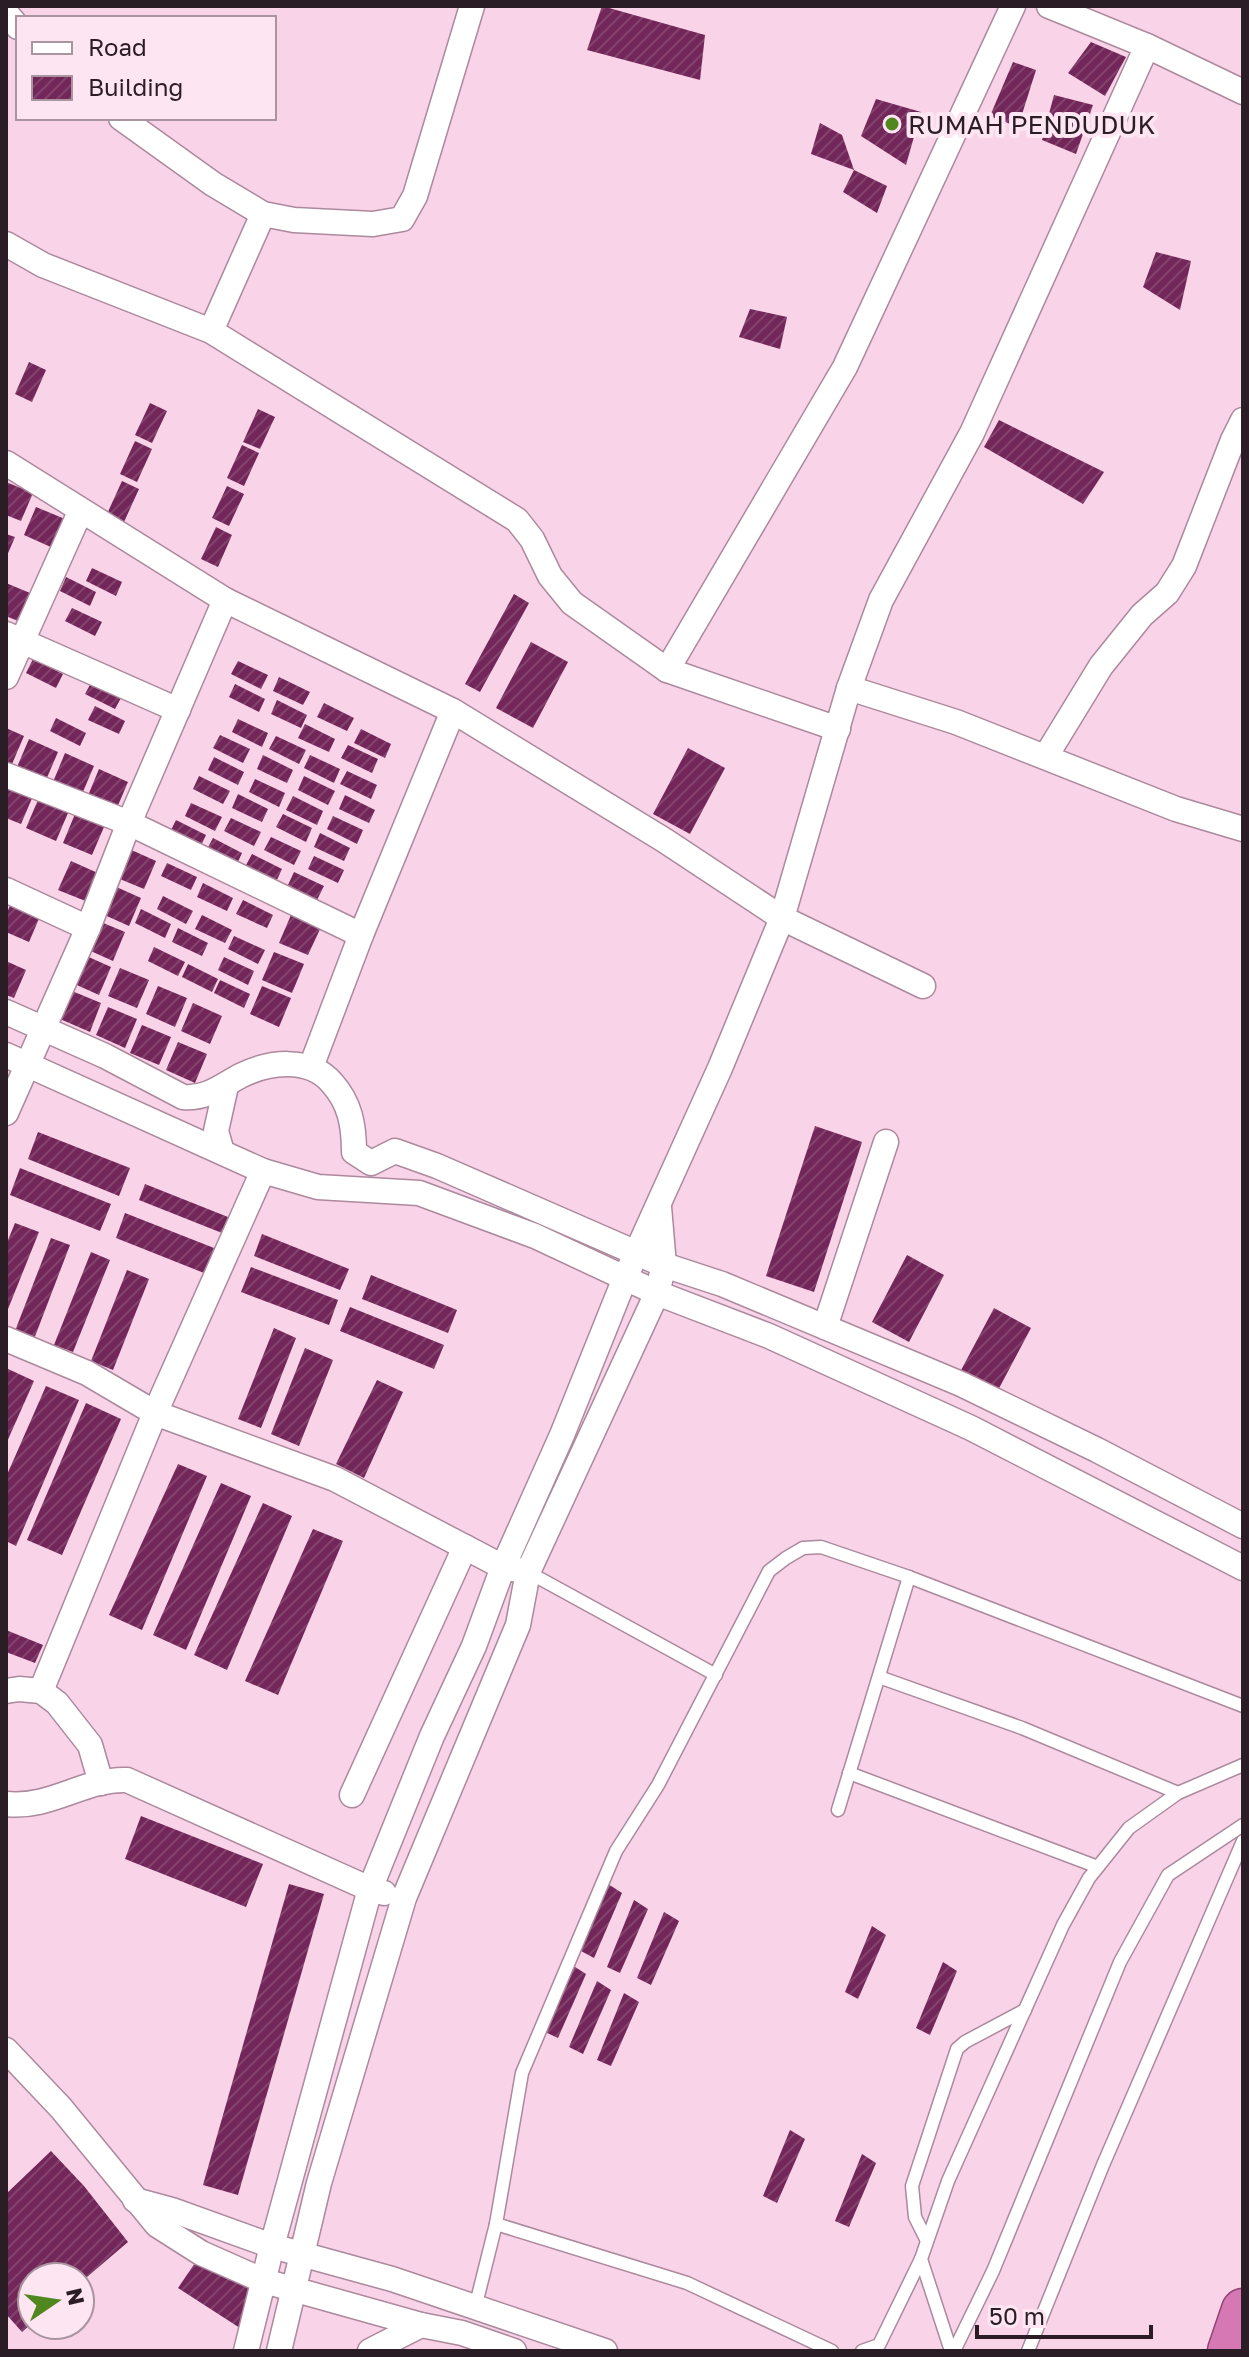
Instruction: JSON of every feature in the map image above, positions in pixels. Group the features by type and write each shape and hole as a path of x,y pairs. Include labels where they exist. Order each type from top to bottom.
{"highway":[{"path":"1229,2351 1243,2310"}],"street":[{"path":"124,120 213,184 263,214 294,220 373,224 402,219 415,196 472,6"},
{"path":"667,670 845,367 1013,6"},
{"path":"1049,6 1147,46 1243,92"},
{"path":"246,2351 370,1889 625,1278 720,1068 782,918 849,688 881,600 972,433 1147,46"},
{"path":"211,331 263,214"},
{"path":"6,244 43,265 211,331 517,520 532,539 550,576 572,603 667,670 838,729"},
{"path":"1046,756 1101,666 1142,615 1167,593 1184,566 1243,420"},
{"path":"6,463 225,600 453,711 664,840 782,918 923,986"},
{"path":"6,677 14,637 80,512"},
{"path":"6,1113 16,1060 42,1029 88,928 129,823 225,600"},
{"path":"14,637 178,710"},
{"path":"849,688 956,722 1176,809 1243,829"},
{"path":"311,1067 361,935 453,711"},
{"path":"6,775 129,823 361,935"},
{"path":"6,890 88,928"},
{"path":"6,1012 105,1056 183,1097 196,1098 241,1076 273,1065 311,1067 328,1078 347,1105 354,1128 354,1152 318,1187"},
{"path":"16,1060 263,1171 318,1187 419,1193 535,1236 657,1293 769,1336 971,1428 1243,1568"},
{"path":"222,1152 216,1131 226,1086"},
{"path":"825,1327 886,1142"},
{"path":"354,1152 371,1163 395,1151 437,1166 664,1265 722,1284 961,1384 1243,1526"},
{"path":"41,1691 155,1413 263,1171"},
{"path":"279,2351 301,2253 373,1996 404,1898 518,1625 528,1572 657,1293 664,1265 659,1205"},
{"path":"6,1339 87,1373 155,1413 335,1479 503,1567 528,1572"},
{"path":"1111,1500 1127,1466"},
{"path":"352,1795 465,1547"},
{"path":"6,1691 41,1691 69,1717 90,1745 101,1783"},
{"path":"6,1804 35,1804 116,1780 139,1784 370,1889 404,1898"},
{"path":"6,2050 61,2108 157,2225 201,2253 264,2281 421,2325 462,2333 514,2351"},
{"path":"135,2200 272,2246 392,2279 605,2351"},
{"path":"462,2333 475,2308"},
{"path":"370,2351 421,2325"}],"lane":[{"path":"475,2308 496,2224 522,2073 616,1851 658,1785 769,1571 803,1548 821,1547 909,1577 1243,1706"},
{"path":"528,1572 716,1675"},
{"path":"838,1810 909,1577"},
{"path":"879,1677 1022,1728 1178,1793"},
{"path":"862,2351 879,2348 921,2259 948,2181 1063,1925 1098,1867 1129,1828 1178,1793 1243,1765"},
{"path":"849,1773 1098,1867"},
{"path":"952,2351 993,2271 1120,1962 1144,1917 1168,1875 1243,1825"},
{"path":"1028,2351 1103,2165 1243,1841"},
{"path":"927,2241 915,2217 912,2186 957,2049 1025,2010"},
{"path":"496,2224 687,2283 832,2351"},
{"path":"921,2259 952,2351"}],"building":[{"path":"602,6 705,35 700,80 587,50"},
{"path":"1091,42 1126,57 1105,96 1068,73"},
{"path":"1013,62 1036,70 1018,127 990,116"},
{"path":"1054,95 1093,105 1076,154 1042,140"},
{"name":"RUMAH PENDUDUK","path":"876,99 921,112 906,165 861,136"},
{"name":"RUMAH PENDUDUK","path":"820,123 842,135 854,170 811,154"},
{"name":"RUMAH PENDUDUK","path":"854,170 887,186 877,213 843,192"},
{"path":"1156,252 1191,261 1180,310 1143,287"},
{"path":"750,309 787,317 780,349 739,337"},
{"path":"29,362 46,370 32,402 15,394"},
{"path":"150,403 167,411 152,443 135,435"},
{"path":"258,409 275,417 260,449 243,442"},
{"path":"999,420 1104,472 1083,504 984,447"},
{"path":"135,441 152,449 137,482 120,474"},
{"path":"242,445 259,453 244,486 227,478"},
{"path":"122,481 139,489 124,522 107,514"},
{"path":"6,482 33,493 21,521 6,515"},
{"path":"227,486 244,494 229,526 212,518"},
{"path":"36,507 65,519 53,548 24,535"},
{"path":"216,527 232,535 218,567 201,559"},
{"path":"6,534 15,537 6,558"},
{"path":"92,568 122,582 116,596 86,581"},
{"path":"66,577 96,592 90,606 60,591"},
{"path":"6,583 30,593 18,621 6,616"},
{"path":"514,594 529,603 480,692 465,684"},
{"path":"72,608 102,622 95,636 65,621"},
{"path":"531,642 568,662 533,728 496,708"},
{"path":"33,659 63,674 56,688 26,673"},
{"path":"238,661 268,675 261,689 231,674"},
{"path":"279,677 310,692 303,705 273,691"},
{"path":"92,681 122,696 115,709 85,694"},
{"path":"235,684 265,699 259,712 229,697"},
{"path":"277,700 307,715 301,728 271,714"},
{"path":"324,703 354,718 347,731 317,717"},
{"path":"95,706 125,721 119,734 88,720"},
{"path":"56,718 86,733 80,746 50,731"},
{"path":"238,719 268,733 262,747 232,732"},
{"path":"305,724 335,739 329,752 298,738"},
{"path":"6,728 24,736 12,764 6,762"},
{"path":"361,729 391,744 385,758 354,743"},
{"path":"220,735 250,749 243,763 213,748"},
{"path":"276,736 306,750 299,764 269,749"},
{"path":"29,739 58,752 46,780 17,767"},
{"path":"348,745 378,759 372,773 341,758"},
{"path":"688,748 725,768 690,834 653,814"},
{"path":"65,753 94,766 82,794 53,782"},
{"path":"263,755 293,770 287,783 257,769"},
{"path":"310,755 340,769 334,783 304,768"},
{"path":"214,757 244,772 238,785 208,770"},
{"path":"99,769 128,782 116,810 87,798"},
{"path":"347,771 377,785 371,799 340,784"},
{"path":"199,776 230,791 223,804 193,789"},
{"path":"304,776 335,791 328,805 298,790"},
{"path":"255,779 285,793 279,807 249,792"},
{"path":"6,784 33,796 21,824 6,818"},
{"path":"238,794 268,809 262,822 232,808"},
{"path":"345,795 375,810 369,823 339,809"},
{"path":"293,796 323,811 317,825 286,810"},
{"path":"38,800 68,813 56,841 26,828"},
{"path":"191,803 222,817 215,831 185,816"},
{"path":"75,814 104,827 92,855 63,843"},
{"path":"283,814 312,828 306,842 276,827"},
{"path":"333,816 363,830 357,844 327,829"},
{"path":"231,818 261,832 254,846 224,831"},
{"path":"176,820 206,835 200,848 169,834"},
{"path":"320,833 350,848 344,861 314,847"},
{"path":"271,837 301,851 294,865 264,850"},
{"path":"213,838 242,853 236,866 206,851"},
{"path":"127,848 156,861 144,889 115,877"},
{"path":"252,854 282,869 276,882 245,867"},
{"path":"314,856 344,870 338,883 308,869"},
{"path":"71,861 100,874 88,902 58,890"},
{"path":"167,863 197,877 191,890 161,876"},
{"path":"294,872 324,886 317,900 288,885"},
{"path":"203,883 233,898 227,911 197,897"},
{"path":"112,885 141,898 129,926 100,913"},
{"path":"163,896 193,911 186,924 157,909"},
{"path":"243,900 273,915 267,928 236,914"},
{"path":"12,901 41,914 29,942 6,932 6,915"},
{"path":"141,909 171,924 165,938 135,923"},
{"path":"202,915 232,930 225,943 195,929"},
{"path":"291,915 321,927 308,955 279,943"},
{"path":"96,920 125,932 113,961 84,948"},
{"path":"178,928 208,943 202,956 172,942"},
{"path":"234,936 265,950 258,964 228,949"},
{"path":"154,947 185,962 178,976 148,961"},
{"path":"274,952 304,964 292,993 262,980"},
{"path":"82,954 111,967 99,995 70,982"},
{"path":"224,957 254,971 248,985 218,970"},
{"path":"6,961 26,970 14,998 6,995"},
{"path":"188,964 218,979 212,992 182,977"},
{"path":"120,968 149,980 137,1008 108,996"},
{"path":"220,980 250,994 244,1008 214,993"},
{"path":"158,986 187,998 175,1027 146,1014"},
{"path":"262,986 291,998 279,1027 250,1014"},
{"path":"72,991 101,1003 90,1032 60,1019"},
{"path":"193,1003 222,1016 210,1044 181,1031"},
{"path":"108,1007 137,1019 125,1048 96,1035"},
{"path":"142,1025 171,1037 159,1065 130,1053"},
{"path":"178,1042 207,1054 195,1083 166,1070"},
{"path":"815,1126 862,1142 814,1292 766,1276"},
{"path":"38,1132 130,1168 119,1196 28,1159"},
{"path":"20,1168 111,1204 100,1231 10,1195"},
{"path":"145,1184 228,1217 222,1233 139,1200"},
{"path":"125,1213 214,1248 204,1273 116,1238"},
{"path":"15,1223 39,1232 6,1314 6,1245"},
{"path":"262,1234 349,1269 340,1290 254,1256"},
{"path":"51,1238 70,1245 34,1339 15,1331"},
{"path":"91,1252 110,1260 73,1352 54,1345"},
{"path":"907,1255 944,1275 909,1342 872,1322"},
{"path":"251,1267 338,1300 329,1325 241,1292"},
{"path":"127,1270 149,1279 113,1370 91,1361"},
{"path":"371,1275 457,1310 448,1333 362,1299"},
{"path":"350,1307 444,1345 434,1369 340,1331"},
{"path":"994,1308 1031,1328 996,1394 959,1374"},
{"path":"274,1328 296,1338 261,1428 238,1419"},
{"path":"305,1348 333,1360 299,1446 271,1434"},
{"path":"6,1368 34,1381 6,1444"},
{"path":"377,1380 403,1392 364,1478 336,1464"},
{"path":"46,1386 79,1400 16,1546 6,1541 6,1477"},
{"path":"86,1403 121,1419 62,1555 27,1540"},
{"path":"178,1464 207,1476 142,1630 109,1615"},
{"path":"221,1483 251,1496 186,1650 153,1635"},
{"path":"263,1503 292,1516 227,1670 194,1655"},
{"path":"313,1529 343,1541 278,1695 245,1681"},
{"path":"6,1630 43,1645 35,1663 6,1652"},
{"path":"141,1816 263,1864 246,1907 125,1859"},
{"path":"289,1884 324,1894 238,2195 203,2185"},
{"path":"608,1884 622,1893 594,1958 581,1951"},
{"path":"634,1900 648,1909 620,1973 607,1967"},
{"path":"664,1912 679,1921 651,1985 637,1978"},
{"path":"872,1926 886,1935 858,1999 845,1992"},
{"path":"943,1962 957,1971 930,2035 916,2028"},
{"path":"572,1965 586,1974 558,2038 545,2032"},
{"path":"597,1981 611,1990 583,2054 569,2047"},
{"path":"624,1993 639,2002 611,2066 597,2060"},
{"path":"790,2130 805,2139 777,2203 763,2196"},
{"path":"51,2151 84,2186 128,2242 96,2269 96,2261 16,2261 16,2325 6,2314 6,2194"},
{"path":"862,2154 876,2163 849,2227 835,2221"},
{"path":"197,2260 258,2287 243,2330 178,2288"}],"place":[{"name":"RUMAH PENDUDUK","path":"892,124"}]}
